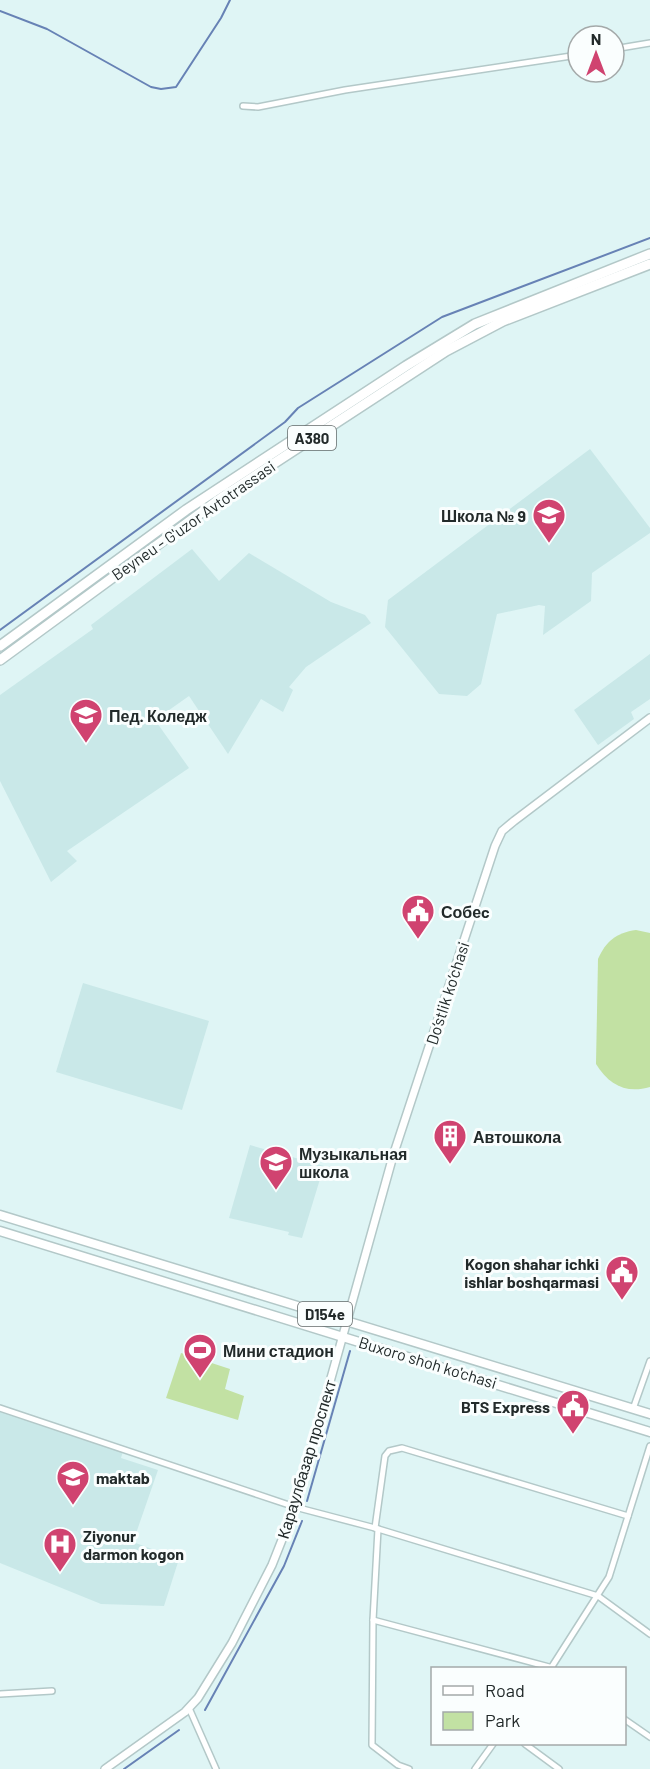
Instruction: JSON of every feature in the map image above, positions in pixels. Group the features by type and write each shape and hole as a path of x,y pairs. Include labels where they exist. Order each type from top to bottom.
{"highway":[{"name":"Beyneu - G'uzor Avtotrassasi","path":"0,646 186,510 461,331 650,255"},
{"name":"Beyneu - G'uzor Avtotrassasi","path":"0,660 224,496 446,351 503,321 650,264"}],"main road":[{"name":"Buxoro shoh ko'chasi","path":"0,1215 650,1414"},
{"name":"Buxoro shoh ko'chasi","path":"0,1231 650,1432"},
{"path":"629,1425 633,1409"}],"street":[{"path":"626,47 650,43"},
{"path":"243,106 258,107 345,90 566,57"},
{"name":"Do‘stlik ko‘chasi","path":"343,1336 393,1156 495,846 502,831 650,718"},
{"name":"Караулбазар проспект","path":"105,1769 189,1708 198,1698 255,1600 272,1565 295,1506 343,1336"},
{"path":"633,1409 650,1360"},
{"path":"0,1408 295,1506 598,1596 650,1634"},
{"path":"553,1667 609,1577 650,1446"},
{"path":"409,1769 398,1765 372,1745 376,1529 385,1456 396,1448 402,1448 628,1516"},
{"path":"373,1620 548,1667"},
{"path":"0,1694 52,1691"},
{"path":"189,1708 216,1769"},
{"path":"626,1720 650,1737"},
{"path":"475,1769 492,1745"},
{"path":"528,1745 559,1769"}],"shaded area":[{"name":"Школа № 9","path":"590,449 650,528 650,533 592,573 591,601 543,635 545,606 539,605 497,614 481,684 467,696 439,694 385,627 388,600"},
{"path":"192,549 219,581 249,553 331,602 365,615 371,623 306,667 289,687 293,690 283,712 261,699 228,754 189,696 155,720 189,768 67,851 77,861 51,882 0,781 0,695 93,629 91,625"},
{"path":"650,654 650,699 631,712 634,719 598,745 574,710"},
{"path":"83,983 209,1021 182,1110 56,1072"},
{"name":"Музыкальная школа","path":"250,1145 324,1166 302,1238 288,1235 289,1232 229,1218"},
{"name":"maktab","path":"0,1410 123,1451 121,1458 158,1470 133,1542 179,1559 164,1606 101,1604 0,1563"}],"green space":[{"path":"636,930 650,933 650,1087 641,1089 619,1086 612,1082 596,1064 598,959 604,947 612,939"},
{"name":"Мини стадион","path":"181,1353 230,1369 225,1389 244,1396 238,1420 166,1398"}],"waterway":[{"path":"0,11 47,29 151,87 161,89 176,87 221,18 230,0"},
{"path":"0,630 285,422 298,408 442,317 650,238"},
{"path":"307,1501 350,1351"},
{"path":"205,1710 284,1566 302,1521"},
{"path":"124,1769 179,1730"}],"place":[{"name":"Школа № 9","path":"549,544"},
{"name":"Пед. Коледж","path":"86,744"},
{"name":"Собеc","path":"418,940"},
{"name":"Автошкола","path":"450,1165"},
{"name":"Музыкальная школа","path":"276,1191"},
{"name":"Kogon shahar ichki ishlar boshqarmasi","path":"622,1301"},
{"name":"Мини стадион","path":"200,1379"},
{"name":"BTS Express","path":"573,1435"},
{"name":"maktab","path":"73,1506"},
{"name":"Ziyonur darmon kogon","path":"60,1573"}]}
